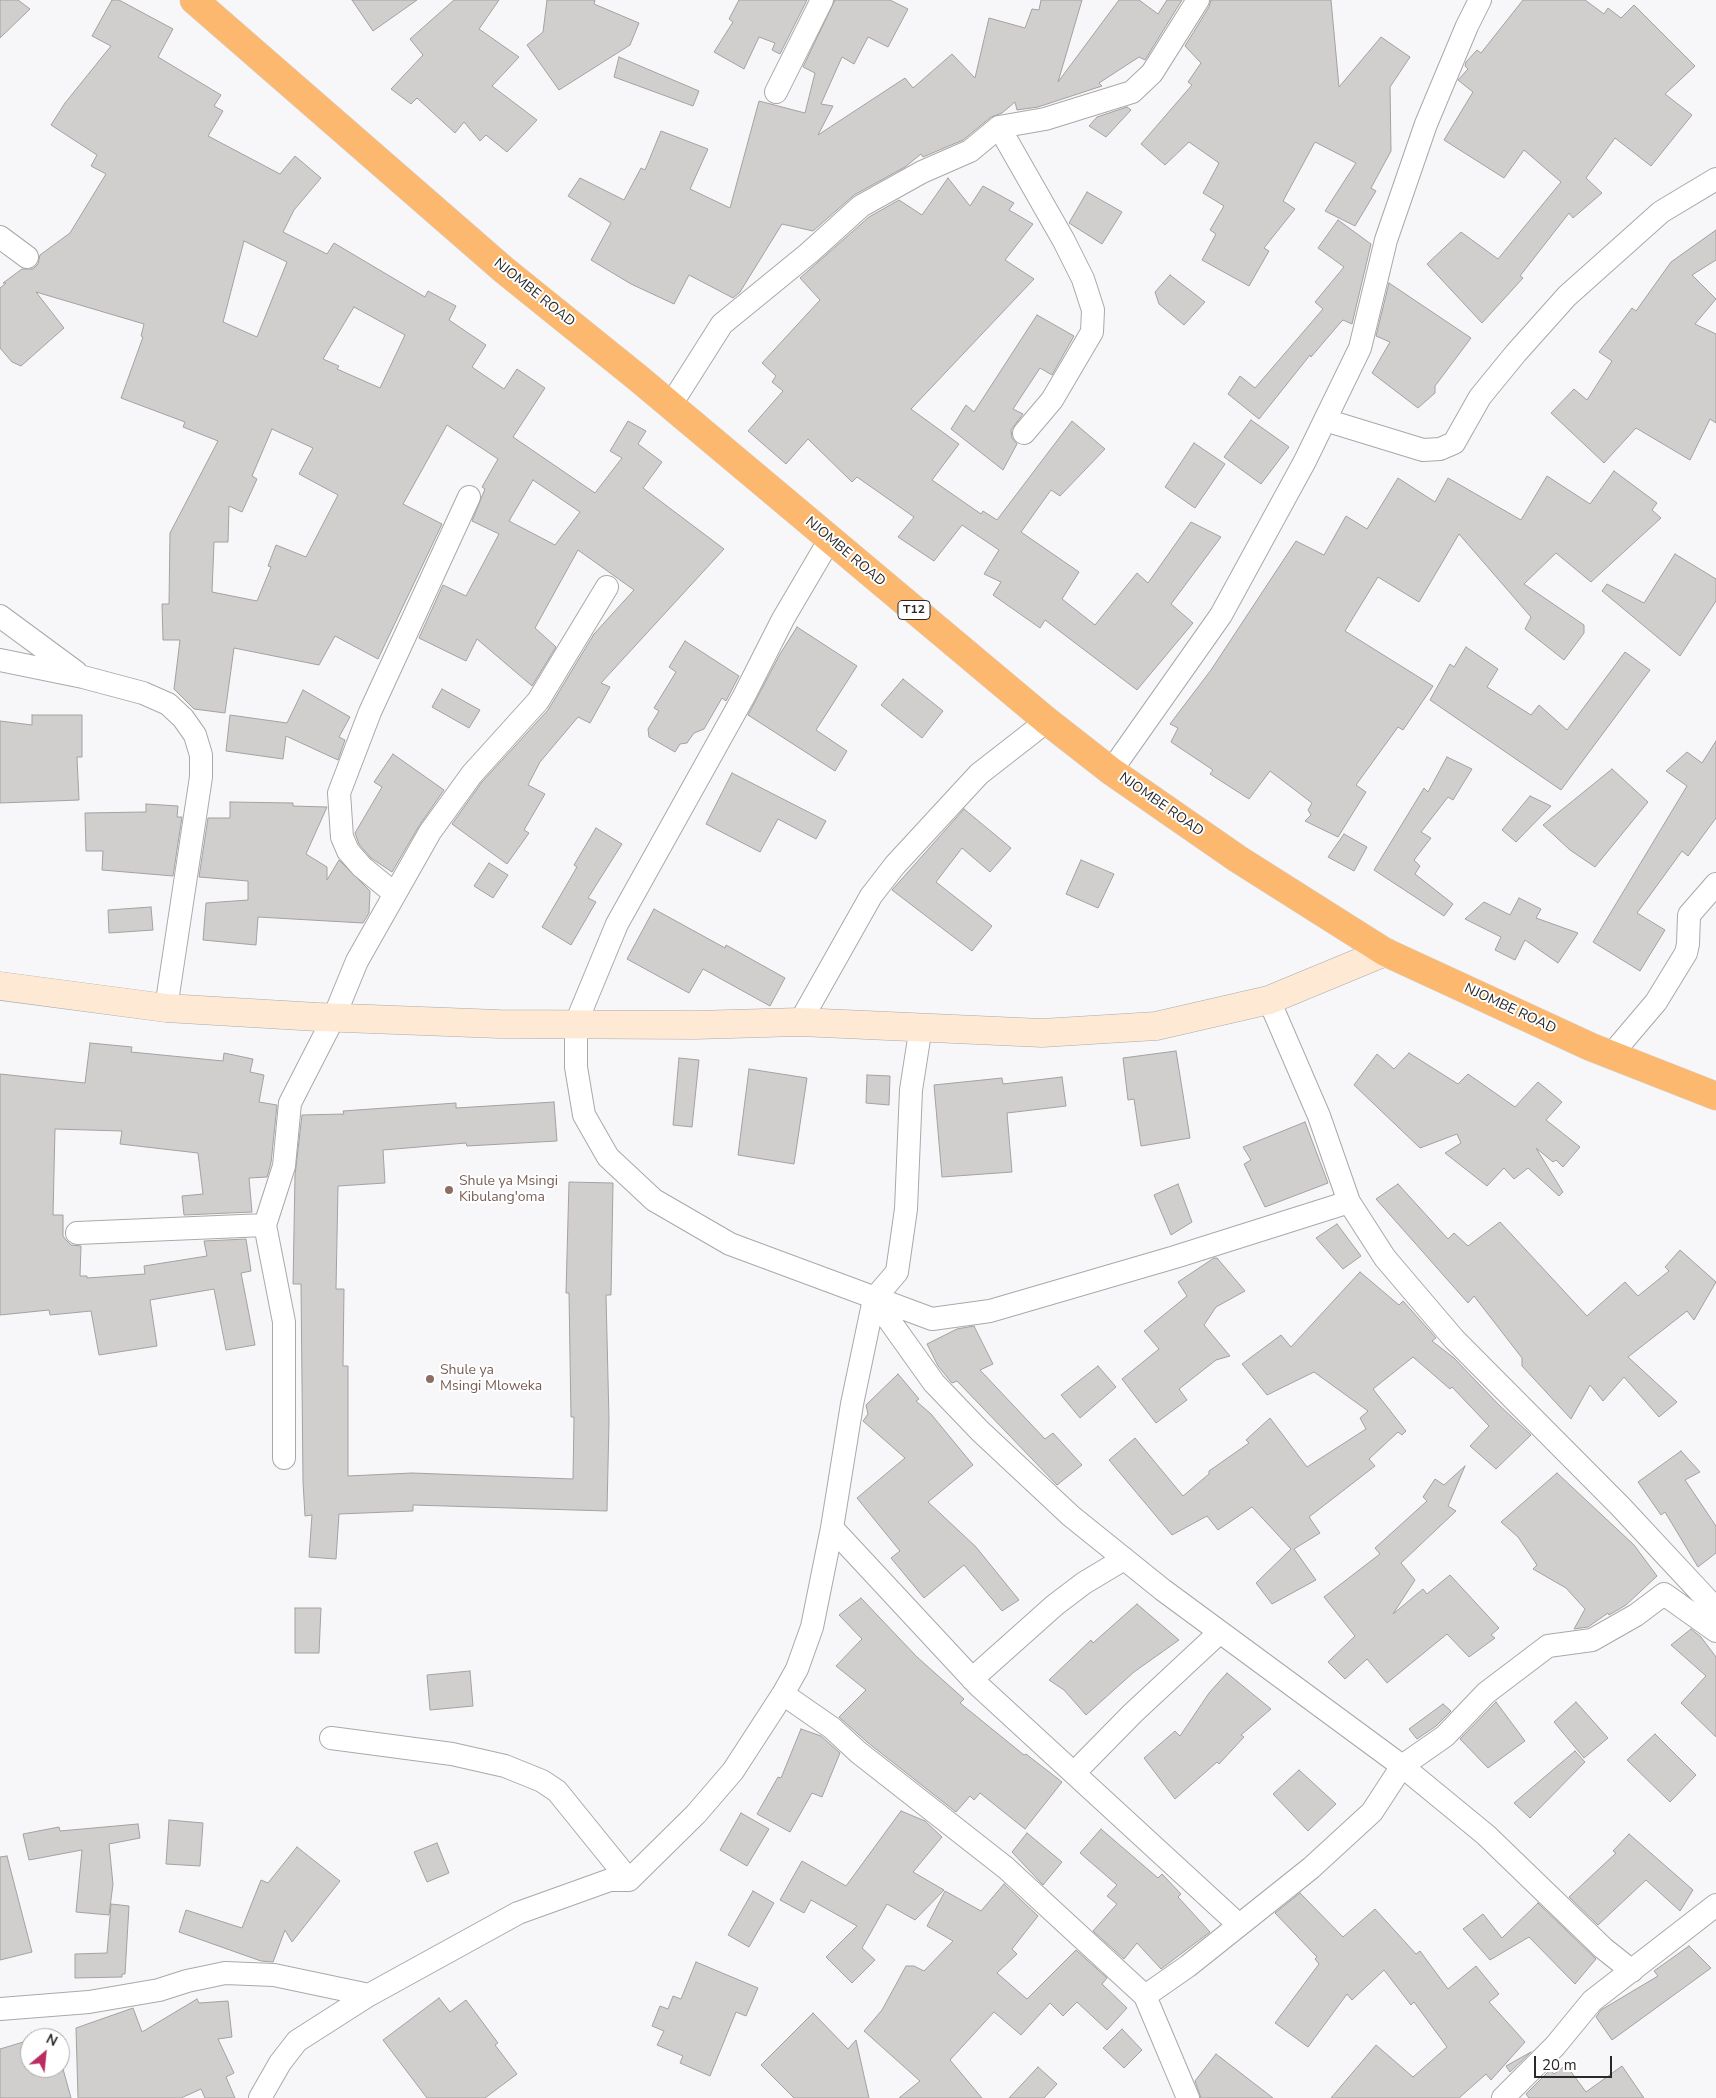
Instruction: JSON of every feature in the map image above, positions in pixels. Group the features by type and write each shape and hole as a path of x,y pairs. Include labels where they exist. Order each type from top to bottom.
{"highway":[{"name":"NJOMBE ROAD","path":"194,0 504,270 1047,721 1111,771 1238,859 1385,952 1611,1055 1716,1096"}],"main road":[{"path":"0,986 166,1008 334,1017 499,1024 695,1025 800,1022 1042,1033 1156,1026 1269,1000 1385,952"}],"street":[{"path":"776,92 822,0"},
{"path":"670,406 722,324 809,253 862,206 922,172 970,151 998,127 1045,119 1132,92 1152,73 1198,0"},
{"path":"1111,771 1221,615 1305,461 1360,348 1386,240 1426,124 1466,26 1480,0"},
{"path":"998,127 1064,240 1083,278 1093,310 1092,332 1052,400 1024,433"},
{"path":"1325,420 1423,450 1440,449 1454,443 1480,398 1516,353 1567,296 1660,212 1716,179"},
{"path":"0,238 27,257"},
{"path":"395,894 362,867 348,851 342,836 339,794 370,712 469,497"},
{"path":"830,539 783,619 739,704 617,924 576,1024 576,1067 584,1115 608,1158 654,1200 730,1244 932,1319 990,1311 1175,1257 1349,1202"},
{"path":"284,1458 284,1322 265,1225 284,1166 290,1103 334,1017 358,961 430,832 472,774 538,701 607,587"},
{"path":"0,616 83,677"},
{"path":"0,660 83,677 143,693 168,704 183,718 196,735 201,755 201,777 166,1008"},
{"path":"800,1022 871,896 895,865 979,774 1047,721"},
{"path":"1611,1055 1656,1002 1686,953 1689,916 1716,884"},
{"path":"1269,1000 1319,1116 1349,1202 1385,1258 1454,1339 1620,1506 1716,1609"},
{"path":"260,2098 280,2062 297,2042 369,1995 518,1913 610,1880 628,1880 696,1814 733,1772 783,1694 797,1668 812,1627 832,1528 852,1404 874,1299 896,1272 906,1209 911,1090 921,1026"},
{"path":"77,1233 265,1225"},
{"path":"874,1299 934,1383 1030,1479 1071,1516 1220,1632 1402,1766 1486,1835 1603,1948 1632,1972"},
{"path":"832,1528 972,1679 1239,1925"},
{"path":"972,1679 1055,1605 1084,1583 1124,1559"},
{"path":"1145,1996 1188,1966 1311,1868 1372,1812 1402,1766 1446,1736 1486,1694 1548,1646 1592,1640 1636,1615 1664,1594 1716,1631"},
{"path":"1074,1773 1133,1713 1220,1632"},
{"path":"783,1694 832,1728 858,1752 1006,1868 1145,1996 1188,2098"},
{"path":"331,1738 452,1754 505,1766 542,1781 557,1791 628,1880"},
{"path":"1502,2098 1554,2046 1592,2001 1632,1972 1716,1905"},
{"path":"0,2009 89,2002 159,1990 187,1981 225,1973 274,1975 369,1995"}],"building":[{"path":"0,0 18,0 30,9 0,38"},
{"path":"112,0 119,0 173,29 158,57 221,95 214,106 223,111 208,136 280,174 295,156 321,178 294,210 283,232 327,254 334,243 425,297 428,291 456,306 449,320 486,345 472,367 504,389 517,369 545,388 513,437 595,493 622,458 610,451 628,421 646,431 638,444 662,462 643,488 724,549 601,683 610,687 590,723 578,717 540,762 528,785 545,794 524,830 529,833 507,864 452,824 482,782 548,710 594,634 634,590 578,550 535,628 556,647 532,686 477,639 466,661 419,638 443,585 466,596 499,534 472,521 485,489 482,487 498,459 447,425 403,504 442,524 378,659 335,636 319,665 234,648 225,713 194,709 174,689 180,640 163,640 162,604 169,604 170,533 218,441 183,427 185,422 121,398 143,337 141,336 144,324 36,292 64,328 21,366 12,362 0,348 0,288 6,283 3,283 22,269 33,269 38,264 40,255 70,233 106,174 91,166 97,155 51,125 65,103 111,46 92,36","holes":["244,241 287,262 257,337 223,322","354,307 405,335 380,388 337,369 339,366 323,359","272,429 313,448 299,474 338,495 306,557 276,545 268,566 271,567 257,601 212,592 214,542 228,542 229,506 242,512 257,479 252,476","533,480 580,512 555,545 509,521"]},
{"path":"352,0 417,0 373,31"},
{"path":"454,0 499,0 479,29 519,57 492,86 537,120 507,152 486,135 480,141 464,122 455,133 417,98 411,104 391,89 423,55 410,39"},
{"path":"547,0 595,0 594,4 639,23 630,45 559,90 527,45 543,32"},
{"path":"739,0 807,0 780,54 772,50 775,43 759,37 744,69 714,52 733,22 729,19"},
{"path":"835,0 890,0 908,9 888,47 868,37 854,64 842,57 821,104 833,106 818,135 905,78 913,88 952,54 975,78 989,18 1025,28 1032,9 1039,10 1041,0 1082,0 1058,82 1119,0 1139,0 1158,14 1167,0 1182,0 1145,60 1139,57 1099,83 1102,86 1038,107 1017,110 1015,102 1002,113 991,117 963,140 923,157 921,154 905,167 854,195 813,231 782,224 740,292 733,298 689,275 674,304 631,284 591,260 611,223 568,196 580,178 624,200 641,168 645,170 661,131 708,149 690,189 730,208 759,101 805,113 815,73 803,67"},
{"path":"1211,0 1331,0 1339,87 1381,37 1410,57 1390,87 1391,151 1371,188 1376,191 1355,226 1325,211 1356,163 1315,142 1283,201 1295,209 1264,248 1269,251 1249,286 1202,260 1216,234 1210,230 1224,206 1203,193 1219,163 1189,142 1165,165 1141,144 1192,85 1188,82 1201,63 1185,46 1209,7"},
{"path":"1523,0 1585,0 1604,14 1608,8 1621,18 1634,5 1695,66 1665,94 1692,115 1651,166 1615,138 1586,178 1602,193 1573,218 1569,213 1520,276 1523,278 1482,323 1427,264 1461,232 1498,259 1561,182 1524,150 1504,178 1444,140 1473,92 1458,80 1468,69 1465,66 1466,62 1477,50 1481,53"},
{"path":"619,57 699,91 693,106 614,77"},
{"path":"1127,107 1131,110 1106,137 1089,126 1097,117"},
{"path":"948,178 970,206 983,186 1014,203 1009,210 1033,224 1005,260 1034,279 911,409 959,444 932,480 981,514 983,511 997,520 1072,421 1105,449 1060,496 1051,490 1021,532 1079,572 1062,599 1095,625 1137,573 1148,583 1191,522 1221,537 1171,604 1193,623 1137,690 1045,620 1040,628 993,595 1001,582 984,574 999,550 962,525 934,561 898,537 914,517 857,477 852,482 808,439 786,464 748,431 783,391 772,382 776,376 762,363 820,300 800,278 869,217 899,200 922,215"},
{"path":"1087,192 1122,212 1102,244 1069,223"},
{"path":"1338,220 1371,244 1352,324 1343,320 1340,323 1311,357 1310,355 1259,419 1228,394 1240,376 1255,388 1323,309 1315,302 1344,267 1318,248"},
{"path":"1716,230 1716,260 1692,275 1716,299 1695,324 1716,334 1716,423 1710,419 1690,460 1636,428 1604,463 1551,413 1574,389 1587,400 1612,361 1599,352 1632,308 1636,311 1671,262"},
{"path":"1170,275 1205,302 1184,325 1159,304 1155,292"},
{"path":"1389,283 1471,338 1435,386 1435,393 1418,408 1372,373 1390,342 1376,336"},
{"path":"1037,315 1074,336 1052,375 1040,368 1013,409 1023,414 1011,430 1012,438 1017,444 1003,470 951,429 966,405 974,412"},
{"path":"1251,420 1289,447 1261,484 1224,457"},
{"path":"1194,443 1225,464 1195,508 1165,487"},
{"path":"1614,471 1657,503 1652,510 1661,518 1591,582 1556,553 1524,584 1584,625 1584,633 1564,660 1525,629 1531,617 1459,534 1419,602 1378,577 1345,631 1433,686 1403,730 1398,727 1356,785 1366,792 1338,837 1305,821 1311,815 1308,810 1312,803 1270,771 1249,799 1210,774 1213,770 1171,742 1178,728 1170,724 1211,670 1296,541 1324,555 1346,516 1367,529 1398,478 1435,502 1448,478 1521,520 1547,476 1590,504"},
{"path":"1675,554 1716,579 1716,601 1680,656 1602,591 1607,584 1644,603"},
{"path":"797,627 857,666 816,730 847,751 835,771 748,715 780,654"},
{"path":"685,641 739,676 726,701 722,698 704,729 694,733 687,743 680,744 675,752 649,737 648,729 659,711 654,708 676,672 669,667"},
{"path":"1466,647 1498,669 1487,687 1531,715 1539,705 1567,730 1625,652 1650,670 1561,790 1430,700 1450,664 1454,667"},
{"path":"903,679 943,711 922,738 881,705"},
{"path":"442,689 480,710 469,728 432,707"},
{"path":"303,690 350,717 339,737 345,740 338,760 286,736 283,759 226,751 230,715 287,723"},
{"path":"32,715 82,715 82,757 77,757 79,800 0,803 0,721 32,725"},
{"path":"1716,741 1716,818 1688,856 1682,851 1637,913 1665,930 1640,971 1593,942 1687,786 1666,771 1687,752 1702,763"},
{"path":"393,754 444,790 419,826 392,872 371,858 359,844 355,833 382,787 374,782"},
{"path":"1447,757 1472,769 1453,800 1448,797 1421,832 1431,838 1414,860 1420,866 1415,874 1453,904 1444,916 1374,870 1424,788 1428,792"},
{"path":"1612,769 1648,802 1595,867 1570,850 1543,825"},
{"path":"732,773 826,821 816,839 778,819 760,852 706,824"},
{"path":"1530,796 1551,806 1516,842 1502,830"},
{"path":"230,802 293,803 293,806 327,807 306,854 327,867 327,880 339,860 370,891 369,913 363,923 258,917 256,945 203,940 206,903 248,900 248,881 199,877 208,818 230,818"},
{"path":"146,804 178,806 177,817 182,817 173,876 102,870 103,851 86,851 85,813 146,812"},
{"path":"964,809 1011,848 990,872 962,848 936,882 992,926 972,951 892,890"},
{"path":"596,828 622,844 588,898 596,902 571,945 542,927 577,867 574,865"},
{"path":"1344,834 1367,847 1354,871 1328,857"},
{"path":"1081,860 1114,874 1098,908 1066,894"},
{"path":"489,863 508,875 493,898 474,886"},
{"path":"1519,898 1541,909 1536,918 1578,933 1558,963 1525,940 1515,960 1495,950 1501,937 1465,919 1484,902 1510,915"},
{"path":"151,907 153,930 109,933 108,910"},
{"path":"654,909 725,948 726,945 785,978 770,1006 703,969 689,993 627,959"},
{"path":"90,1043 132,1047 131,1052 223,1061 224,1053 253,1059 250,1072 264,1075 259,1102 277,1105 271,1163 267,1177 249,1178 252,1212 184,1215 182,1196 203,1194 198,1153 120,1144 122,1131 55,1129 53,1215 63,1215 63,1236 71,1245 81,1246 80,1276 87,1276 87,1278 145,1274 144,1266 207,1256 204,1241 246,1239 251,1271 241,1273 255,1345 226,1350 214,1289 150,1300 157,1346 99,1355 91,1311 50,1315 49,1310 0,1315 0,1074 85,1083"},
{"path":"1176,1051 1190,1138 1141,1146 1134,1099 1128,1100 1123,1058"},
{"path":"1409,1053 1458,1084 1468,1074 1515,1107 1538,1082 1562,1102 1546,1120 1580,1147 1563,1167 1556,1160 1553,1162 1536,1148 1563,1192 1559,1196 1528,1168 1514,1179 1504,1168 1487,1186 1445,1153 1461,1143 1457,1134 1420,1148 1354,1085 1377,1054 1394,1069"},
{"path":"679,1058 699,1060 692,1127 673,1125"},
{"path":"749,1069 807,1078 794,1164 738,1155"},
{"path":"867,1075 890,1076 889,1105 866,1103"},
{"path":"1062,1077 1066,1106 1007,1113 1012,1172 942,1177 934,1085 1002,1078 1003,1084"},
{"path":"554,1102 557,1141 467,1146 466,1143 383,1150 385,1183 338,1186 336,1289 344,1289 343,1366 348,1366 348,1476 412,1473 573,1479 574,1417 571,1417 569,1293 566,1293 569,1182 613,1183 611,1295 606,1295 609,1420 607,1511 413,1505 413,1511 339,1514 336,1559 309,1557 312,1515 305,1516 303,1482 301,1284 293,1284 295,1175 302,1115 344,1114 343,1111 456,1103 456,1108"},
{"path":"1305,1122 1328,1183 1265,1207 1244,1164 1251,1160 1243,1147"},
{"path":"1178,1184 1192,1222 1171,1235 1154,1195"},
{"path":"1398,1184 1448,1239 1454,1233 1468,1246 1500,1222 1587,1316 1625,1282 1638,1296 1669,1271 1665,1267 1680,1250 1716,1282 1694,1320 1687,1311 1628,1357 1677,1402 1659,1417 1624,1377 1603,1401 1590,1385 1571,1419 1522,1366 1522,1358 1474,1296 1468,1303 1376,1199"},
{"path":"1337,1224 1361,1256 1343,1269 1316,1238"},
{"path":"1214,1258 1217,1258 1245,1291 1216,1307 1204,1325 1230,1356 1216,1360 1179,1389 1187,1400 1156,1423 1122,1379 1159,1349 1144,1331 1187,1296 1178,1282"},
{"path":"1360,1272 1399,1305 1403,1301 1436,1338 1432,1341 1454,1358 1531,1435 1496,1469 1470,1446 1489,1426 1452,1387 1450,1389 1413,1357 1373,1389 1406,1431 1402,1435 1398,1432 1369,1459 1375,1466 1309,1517 1320,1533 1294,1549 1316,1580 1272,1604 1256,1583 1291,1549 1252,1507 1218,1530 1207,1516 1172,1535 1109,1460 1135,1438 1183,1496 1209,1474 1209,1471 1249,1443 1246,1440 1270,1418 1307,1467 1366,1429 1360,1418 1368,1411 1314,1372 1267,1395 1242,1364 1281,1335 1291,1347"},
{"path":"974,1326 993,1364 980,1370 1045,1439 1053,1433 1082,1465 1057,1485 957,1381 952,1383 938,1366 927,1344 957,1329"},
{"path":"1098,1366 1116,1387 1080,1418 1061,1395"},
{"path":"898,1374 919,1399 916,1401 931,1414 973,1465 928,1502 976,1547 1019,1600 1002,1611 964,1565 924,1598 891,1558 900,1551 857,1498 905,1458 863,1421 868,1414 866,1405"},
{"path":"1681,1451 1700,1472 1685,1480 1716,1526 1716,1553 1698,1567 1665,1512 1661,1515 1638,1482"},
{"path":"1465,1466 1448,1506 1456,1511 1401,1563 1415,1580 1393,1614 1423,1589 1427,1594 1450,1575 1499,1628 1491,1635 1495,1638 1469,1657 1447,1634 1387,1683 1367,1659 1345,1679 1328,1662 1355,1636 1324,1597 1380,1554 1375,1548 1427,1501 1423,1497 1435,1479 1444,1485"},
{"path":"1557,1473 1634,1545 1657,1576 1626,1605 1609,1615 1608,1613 1588,1627 1574,1629 1585,1609 1566,1588 1533,1569 1537,1565 1518,1537 1501,1522"},
{"path":"861,1598 917,1657 964,1699 960,1703 1024,1755 1026,1754 1062,1782 1025,1829 980,1793 974,1800 970,1796 956,1812 867,1742 839,1717 866,1690 836,1666 862,1639 839,1615"},
{"path":"1137,1604 1179,1640 1134,1672 1086,1715 1064,1690 1049,1680 1091,1640 1093,1643"},
{"path":"295,1608 321,1608 319,1653 295,1653"},
{"path":"1691,1629 1701,1637 1716,1657 1716,1737 1681,1703 1706,1676 1671,1645"},
{"path":"470,1671 473,1706 430,1710 427,1675"},
{"path":"1227,1673 1271,1709 1241,1735 1244,1737 1219,1764 1217,1762 1175,1799 1144,1758 1175,1731 1180,1736 1209,1693"},
{"path":"1496,1702 1525,1741 1488,1768 1460,1739"},
{"path":"1576,1702 1608,1738 1584,1758 1554,1722"},
{"path":"1443,1704 1451,1711 1436,1726 1417,1739 1409,1729"},
{"path":"801,1729 821,1736 840,1753 822,1797 812,1793 790,1832 757,1814 778,1777 781,1778"},
{"path":"1655,1734 1696,1775 1670,1802 1627,1760"},
{"path":"1575,1751 1585,1762 1530,1818 1514,1803"},
{"path":"1299,1770 1336,1804 1308,1831 1273,1794"},
{"path":"901,1811 925,1821 942,1837 913,1872 944,1890 915,1920 887,1904 862,1948 875,1960 852,1983 826,1957 857,1926 811,1900 804,1913 780,1900 802,1861 846,1886"},
{"path":"741,1813 769,1829 747,1866 720,1850"},
{"path":"169,1820 203,1823 200,1866 166,1864"},
{"path":"138,1824 140,1838 109,1844 113,1884 109,1915 76,1912 82,1850 29,1860 23,1834 59,1827 60,1831"},
{"path":"1101,1829 1158,1878 1162,1874 1181,1894 1178,1897 1210,1932 1161,1969 1137,1943 1124,1959 1093,1931 1117,1904 1107,1896 1117,1885 1080,1853"},
{"path":"1027,1833 1062,1862 1043,1885 1012,1852"},
{"path":"1629,1834 1693,1890 1680,1911 1646,1880 1598,1925 1569,1897 1616,1853 1613,1851"},
{"path":"437,1843 449,1873 427,1882 414,1852"},
{"path":"297,1847 340,1881 292,1942 285,1930 273,1962 261,1961 179,1932 186,1910 242,1928 261,1880 268,1883"},
{"path":"7,1856 32,1952 0,1960 0,1857"},
{"path":"1004,1884 1038,1916 1012,1949 1017,1954 997,1973 1027,1999 1076,1950 1107,1978 1102,1984 1127,2008 1107,2030 1077,2002 1063,2016 1050,2003 1021,2035 994,2012 950,2060 982,2098 899,2098 920,2081 864,2031 882,2010 906,1966 914,1966 924,1971 953,1941 927,1926 945,1891 981,1911"},
{"path":"753,1891 774,1903 749,1947 728,1935"},
{"path":"1300,1893 1343,1937 1375,1909 1416,1954 1420,1951 1448,1989 1476,1966 1499,1994 1489,2002 1525,2042 1491,2080 1486,2074 1459,2098 1331,2098 1376,2045 1413,2077 1447,2047 1414,2002 1411,2005 1384,1970 1352,2000 1347,1994 1308,2047 1275,2023 1319,1964 1315,1959 1317,1957 1275,1913"},
{"path":"1538,1903 1596,1959 1575,1984 1529,1937 1490,1960 1463,1929 1483,1914 1502,1938"},
{"path":"111,1904 129,1906 125,1974 122,1974 122,1977 75,1978 75,1954 107,1953"},
{"path":"1689,1946 1711,1968 1612,2040 1596,2017 1601,2010 1658,1976 1654,1971"},
{"path":"696,1962 758,1988 746,2016 736,2012 710,2076 680,2063 683,2056 657,2045 664,2031 652,2026 660,2006 668,2009 673,1996 681,1999"},
{"path":"439,1998 450,2012 466,2000 498,2043 495,2045 517,2074 485,2098 427,2098 383,2040"},
{"path":"197,1999 199,2003 228,2001 232,2037 218,2039 234,2073 226,2077 235,2098 205,2098 201,2089 181,2098 78,2098 76,2028 133,2008 142,2032"},
{"path":"813,2013 848,2049 856,2040 869,2098 794,2098 761,2065"},
{"path":"1122,2029 1142,2050 1124,2068 1103,2048"},
{"path":"20,2043 20,2078 66,2078 71,2098 0,2098 0,2049"},
{"path":"1531,2052 1510,2072 1506,2066"},
{"path":"1216,2054 1273,2098 1201,2098 1195,2081"},
{"path":"1566,2065 1586,2092 1622,2066 1644,2098 1529,2098 1526,2094 1550,2070 1554,2074"},
{"path":"1038,2067 1057,2084 1044,2098 1009,2098"}],"place":[{"name":"Shule ya Msingi Kibulang'oma","path":"449,1190"},
{"name":"Shule ya Msingi Mloweka","path":"430,1379"}]}
